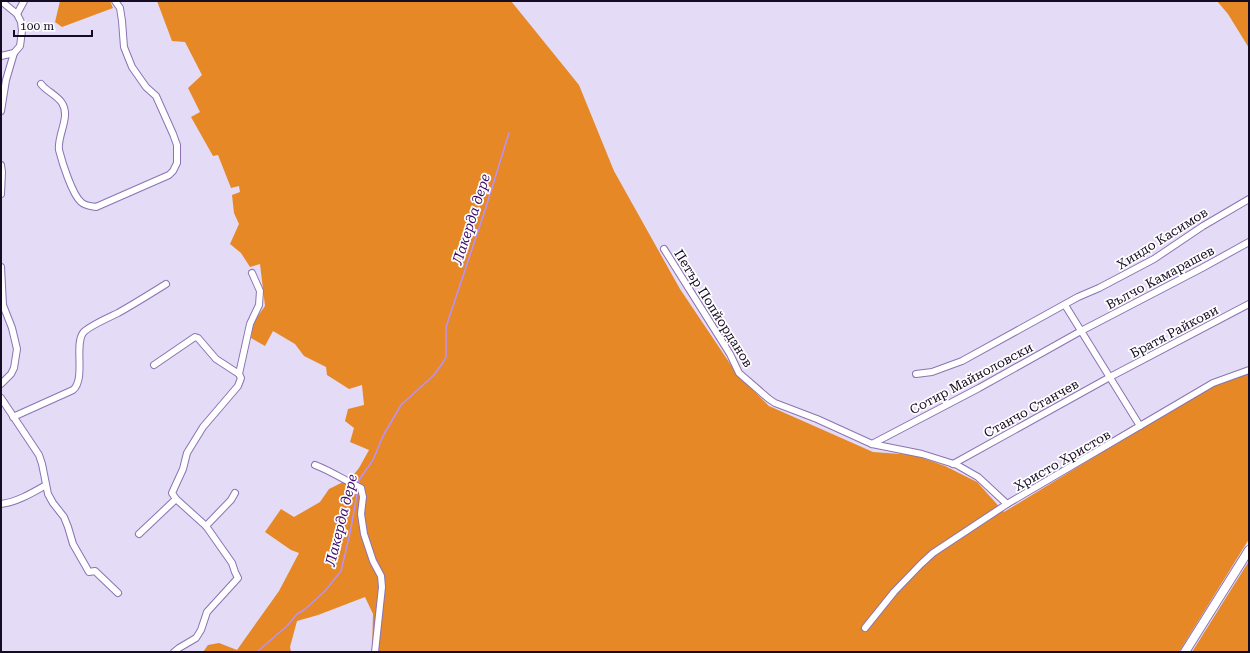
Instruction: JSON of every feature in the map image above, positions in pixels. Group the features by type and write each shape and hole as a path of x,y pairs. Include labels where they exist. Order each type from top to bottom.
{"street":[{"path":"1,1 17,14 21,22 22,31 20,46 14,53 6,80 1,111"},
{"path":"17,14 24,1"},
{"path":"40,84 62,102 64,107 64,122 58,143 59,150 75,194 80,202 96,207 169,175 173,171 177,163 177,145 156,96 146,86 132,66 124,47 120,8 115,1"},
{"path":"1,56 14,53"},
{"path":"1,165 1,194"},
{"name":"Хиндо Касимов","path":"916,374 932,372 962,361 1078,297 1100,288 1154,259 1209,222 1249,199"},
{"name":"Вълчо Камарашев","path":"1081,331 1249,242"},
{"name":"Петър Попйорданов","path":"664,249 730,354 739,374 769,399 872,444 922,454 953,464"},
{"path":"1,267 3,305 12,328 17,349 17,356 11,374 1,384"},
{"path":"174,652 196,638 201,630 207,612 238,578 234,572 232,563 206,526 176,499 172,493 183,469 187,453 203,427 238,388 241,378 239,374 250,324 260,305 260,291 252,273"},
{"path":"13,418 73,390 78,384 80,338 84,331 166,284"},
{"name":"Братя Райкови","path":"1110,377 1249,304"},
{"path":"1064,305 1140,426"},
{"name":"Сотир Майноловски","path":"872,444 979,388 1081,331"},
{"path":"154,366 193,337 196,337 216,359 239,374"},
{"name":"Христо Христов","path":"953,464 978,477 1007,504 1214,383 1249,370"},
{"name":"Станчо Станчев","path":"953,464 1110,377"},
{"path":"1,398 39,455 48,494 64,517 73,544 89,572 95,571 118,593"},
{"path":"315,465 361,488 363,497 361,514 364,534 370,554 381,576 382,587 375,652"},
{"path":"1,504 25,497 46,485"},
{"path":"206,526 231,500 234,493"},
{"path":"139,534 176,499"},
{"path":"865,628 894,592 933,553 1007,504"},
{"path":"1185,652 1249,550"}],"shaded area":[{"path":"60,1 110,1 113,8 62,27 55,22"},
{"path":"157,1 511,1 579,85 614,171 680,289 737,374 769,406 873,452 914,455 945,466 977,482 1004,512 1212,385 1249,372 1249,539 1179,652 372,652 373,614 365,597 318,615 297,621 290,647 291,652 203,652 208,645 219,643 237,650 279,591 299,553 291,550 265,532 281,509 294,517 320,502 329,489 351,478 359,468 369,450 350,442 354,428 345,421 348,409 364,405 362,385 349,389 327,375 326,367 304,356 295,344 273,331 265,346 251,338 253,323 265,306 260,264 250,267 241,253 230,244 239,224 234,213 232,195 240,192 239,186 231,188 218,155 213,156 191,117 200,112 188,88 202,75 185,42 172,41"},
{"path":"1217,1 1249,1 1249,48 1228,14"},
{"path":"1249,561 1249,652 1192,652"}],"waterway":[{"name":"Лакерда дере","path":"358,485 359,480 373,460 383,436 401,405 434,375 446,357 446,327 509,133"},
{"name":"Лакерда дере","path":"257,652 288,625 297,614 304,610 325,591 341,571 358,489"}]}
